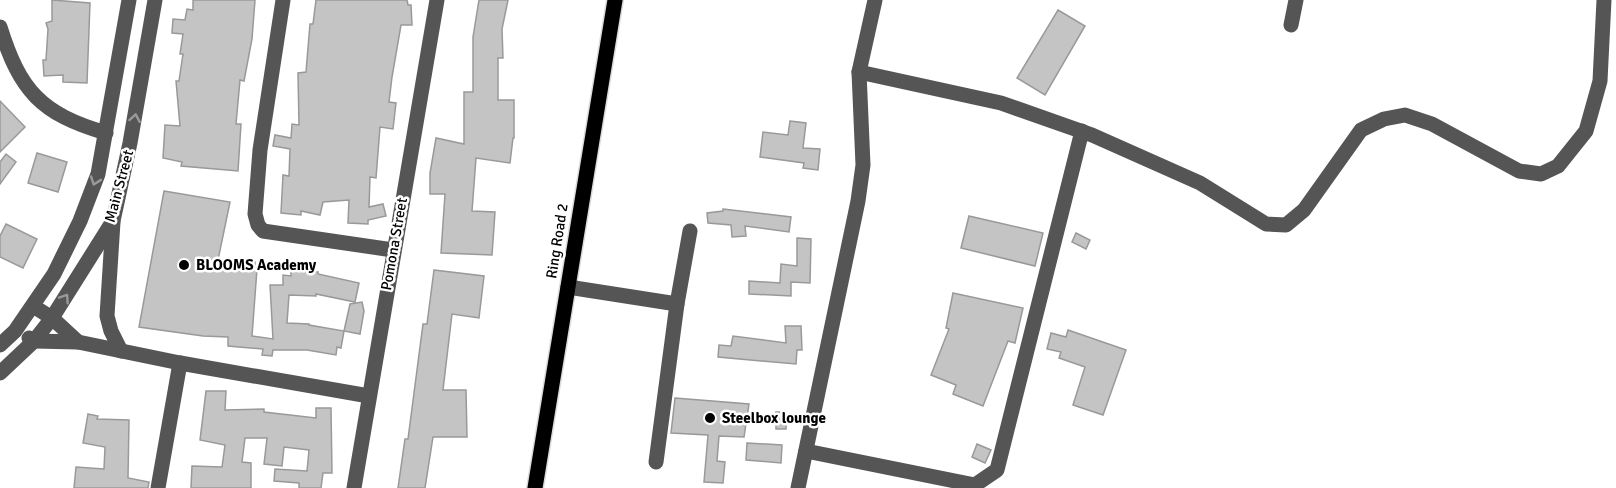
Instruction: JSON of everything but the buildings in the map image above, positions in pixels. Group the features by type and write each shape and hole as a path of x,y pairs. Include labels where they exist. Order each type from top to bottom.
{"main road":[{"name":"Ring Road 2","path":"535,488 615,0"}],"street":[{"name":"Main Street","path":"0,345 15,331 54,274 80,221 98,174 129,0"},
{"name":"Main Street","path":"0,373 34,341 52,318 113,221 130,143 155,0"},
{"path":"283,0 260,150 255,214 258,225 263,231 393,250"},
{"name":"Pomona Street","path":"354,488 436,0"},
{"path":"798,488 858,201 863,165 859,72 875,0"},
{"path":"1291,25 1296,0"},
{"path":"859,72 1001,103 1082,131 1200,183 1266,224 1286,225 1304,210 1361,130 1384,118 1405,115 1432,124 1519,171 1541,174 1558,166 1586,131 1600,81 1604,0"},
{"path":"0,27 15,68 39,102 66,118 106,133"},
{"path":"806,451 975,485 997,470 1082,131"},
{"path":"113,221 107,316 111,331 121,351"},
{"path":"656,462 677,304 690,231"},
{"path":"568,287 677,304"},
{"path":"33,306 52,318 78,342"},
{"path":"15,331 34,341 78,342 180,363 369,396"},
{"path":"158,488 180,363"}],"place":[{"name":"BLOOMS Academy","path":"184,265"},
{"name":"Steelbox lounge","path":"710,418"}]}
